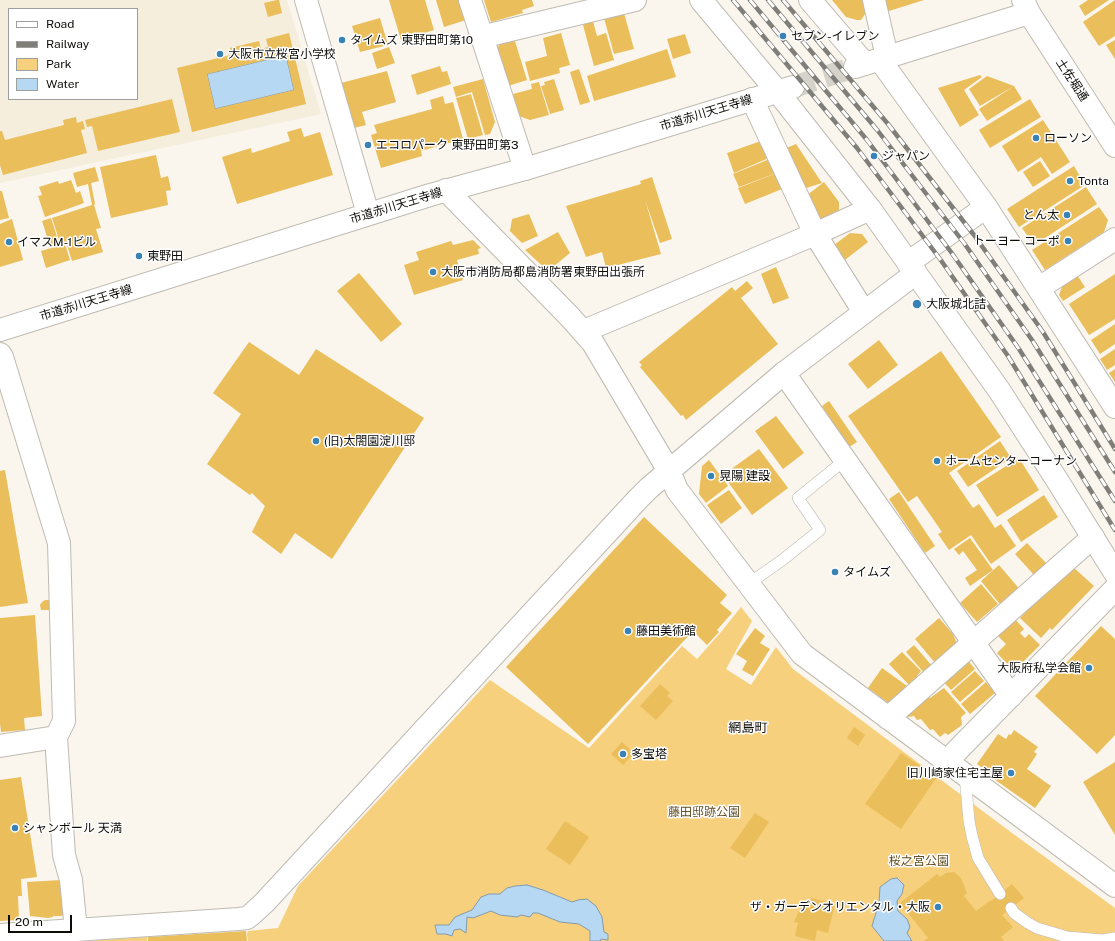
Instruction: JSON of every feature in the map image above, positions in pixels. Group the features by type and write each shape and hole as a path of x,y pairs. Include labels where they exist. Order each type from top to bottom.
{"street":[{"path":"470,0 525,169"},
{"path":"481,37 635,0"},
{"path":"701,0 785,89 999,390 1058,480 1115,573"},
{"path":"810,0 872,62 986,207 1115,407"},
{"path":"872,62 874,0"},
{"path":"311,1 368,214"},
{"path":"872,62 1023,4"},
{"name":"土佐堀通","path":"1023,4 1115,146"},
{"name":"市道赤川天王寺線","path":"0,330 446,190 525,169 785,89"},
{"path":"752,99 814,234 864,312"},
{"path":"446,190 584,331 593,343 669,471 677,490 802,654 1115,886"},
{"path":"0,935 247,918 264,903 638,499 784,373 864,312 912,268 986,207"},
{"path":"584,331 870,209"},
{"path":"1039,288 1115,239"},
{"path":"0,354 59,543 64,721 56,737 64,854 71,880 76,930"},
{"path":"784,373 1011,696"},
{"path":"888,718 1093,537"},
{"path":"946,762 1115,589"},
{"path":"0,746 56,737"}],"lane":[{"path":"748,584 781,561 820,530 798,498 846,460"},
{"path":"965,775 969,821 978,858 1000,894"},
{"path":"1011,908 1014,913 1028,923 1037,928 1053,933 1084,940 1115,938"}],"shaded area":[{"name":"大阪市立桜宮小学校","path":"0,0 287,0 321,114 0,183"}],"green space":[{"name":"藤田邸跡公園","path":"741,607 752,621 726,669 751,685 776,647 793,669 1115,908 1115,941 248,941 248,931 278,928 298,886 490,680 589,748 682,646 697,659"},
{"path":"147,937 147,941 86,941"}],"water":[{"path":"286,55 294,90 215,109 207,74"},
{"path":"897,878 904,885 902,894 897,901 898,911 907,919 910,927 907,933 912,941 884,941 872,926 879,903 880,887 891,879"},
{"path":"527,885 572,902 587,899 596,906 602,917 604,932 608,934 608,940 601,939 600,941 590,941 590,931 579,924 560,922 538,913 533,913 530,917 521,915 517,917 500,915 491,911 473,918 467,917 466,933 460,929 454,930 452,936 437,934 435,925 449,925 455,917 472,910 481,897 489,894 500,894 507,888"}],"building":[{"path":"279,0 282,13 268,17 264,3"},
{"path":"389,0 425,0 434,30 401,40"},
{"path":"436,0 460,0 466,20 444,27"},
{"path":"484,0 532,0 534,6 522,10 523,13 491,22"},
{"path":"832,0 867,0 869,8 861,20 857,20 846,17"},
{"path":"881,0 924,0 889,11 883,8"},
{"path":"1088,0 1109,0 1085,16 1079,6"},
{"path":"1115,0 1115,36 1099,46 1083,22"},
{"path":"624,13 634,49 614,54 604,18"},
{"path":"380,18 388,45 360,52 352,26"},
{"path":"593,21 597,36 606,33 614,60 594,66 583,25"},
{"path":"289,33 306,104 192,132 177,68 231,55 230,48 259,41 261,49 268,47 266,39","holes":["286,55 294,90 215,109 207,74"]},
{"path":"561,33 570,65 559,68 560,73 530,81 525,62 547,56 543,38"},
{"path":"685,34 691,53 673,59 667,39"},
{"path":"514,38 527,80 508,86 497,49 500,43"},
{"path":"1115,40 1115,59 1106,45"},
{"path":"389,47 395,63 377,69 372,53"},
{"path":"667,49 676,77 594,101 587,76"},
{"path":"440,66 442,72 447,71 451,84 417,95 411,75"},
{"path":"579,69 590,102 580,105 570,72"},
{"path":"387,71 396,102 362,112 366,125 354,128 341,83"},
{"path":"980,75 982,77 964,90 979,115 960,127 938,88"},
{"path":"987,76 1014,86 980,106 969,89"},
{"path":"483,79 495,122 490,134 485,135 472,92 456,97 453,87"},
{"path":"554,79 564,110 550,114 541,86 545,85 544,82"},
{"path":"539,82 549,115 530,120 519,116 513,94 532,89 531,84"},
{"path":"1014,86 1022,99 987,121 979,109"},
{"path":"471,94 483,135 468,139 456,98"},
{"path":"443,96 445,104 453,102 463,139 421,151 422,156 381,168 371,135 377,133 374,125 432,109 430,100"},
{"path":"172,99 180,132 98,151 92,126 87,127 85,120"},
{"path":"1030,99 1041,117 990,148 979,130"},
{"path":"76,117 77,123 83,121 85,129 81,130 87,153 3,175 0,165 0,131 2,131 5,140 64,125 63,120"},
{"path":"1043,120 1070,162 1052,174 1041,157 1018,172 1002,146"},
{"path":"301,128 304,137 320,132 333,175 237,204 222,157 251,148 252,153 290,141 287,132"},
{"path":"758,142 767,146 771,157 734,173 727,153"},
{"path":"796,144 822,183 803,189 784,149"},
{"path":"156,155 161,178 168,176 171,190 166,191 168,205 111,218 100,167"},
{"path":"772,158 779,172 739,187 733,174"},
{"path":"1040,161 1050,176 1033,187 1023,172"},
{"path":"1074,166 1085,185 1019,227 1007,209"},
{"path":"95,167 99,181 91,183 94,205 101,228 96,229 103,252 72,261 66,242 60,243 52,218 92,205 88,184 77,187 73,173"},
{"path":"777,173 782,189 745,204 738,188"},
{"path":"652,177 672,239 660,243 645,200 661,254 606,268 602,252 586,257 566,206 641,184 640,181"},
{"path":"71,180 76,193 80,191 84,203 45,217 38,196 42,195 39,187 58,181 59,184"},
{"path":"824,182 839,202 839,210 822,220 815,217 806,196"},
{"path":"1086,187 1097,204 1034,245 1022,228"},
{"path":"0,191 2,191 9,218 0,220"},
{"name":"トーヨー コーポ","path":"1099,207 1108,220 1104,232 1045,270 1032,250"},
{"path":"529,214 538,236 522,243 510,231 512,219"},
{"path":"51,218 59,243 50,246 42,221"},
{"name":"イマスM-1ビル","path":"12,219 23,260 0,267 0,224"},
{"path":"558,232 570,253 548,271 525,250"},
{"path":"850,233 862,234 868,242 841,263 830,248"},
{"name":"大阪市消防局都島消防署東野田出張所","path":"473,240 481,248 478,249 479,254 457,260 463,280 414,295 404,265 419,260 416,252 451,241 453,245"},
{"path":"65,244 70,260 46,268 41,251"},
{"path":"776,267 789,298 773,304 761,274"},
{"path":"359,273 402,324 381,342 337,291"},
{"path":"1115,274 1115,319 1089,335 1069,304"},
{"path":"1077,275 1085,287 1063,301 1059,295 1063,284"},
{"path":"747,281 753,288 741,298 778,344 686,420 640,367 642,365 639,362 732,287 735,291"},
{"path":"1115,324 1115,344 1100,354 1091,340"},
{"path":"879,340 898,365 868,389 848,364"},
{"name":"(旧)太閤園淀川邸","path":"249,342 299,375 316,349 424,418 332,559 295,533 281,554 252,532 265,506 252,493 250,495 207,464 241,414 213,393"},
{"path":"1115,349 1115,365 1107,370 1100,359"},
{"path":"941,351 1001,437 949,473 973,508 979,504 995,528 1001,524 1016,546 991,564 971,535 949,550 938,534 942,532 917,496 908,502 848,416"},
{"path":"1115,369 1115,382 1109,373"},
{"path":"829,401 857,442 849,447 822,406"},
{"path":"776,416 804,453 783,469 755,431"},
{"path":"1000,441 1011,458 968,487 957,471"},
{"path":"759,449 788,488 752,515 723,475"},
{"path":"1019,458 1039,490 997,517 976,485"},
{"name":"晃陽 建設","path":"709,460 728,486 706,503 699,494 702,466"},
{"path":"5,470 28,603 0,607 0,471"},
{"path":"729,490 742,508 721,524 707,505"},
{"path":"899,492 935,546 925,553 889,499"},
{"path":"1044,495 1058,517 1021,542 1007,520"},
{"name":"藤田美術館","path":"644,517 727,595 720,603 732,613 717,630 719,632 707,645 693,631 588,744 506,667"},
{"path":"970,538 993,570 970,586 965,578 977,570 963,551 959,555 954,549"},
{"path":"1027,543 1047,564 1035,576 1015,554"},
{"path":"999,565 1022,592 1003,608 981,581"},
{"path":"1073,567 1094,586 1052,630 1050,628 1041,638 1020,618 1062,574"},
{"path":"981,584 998,604 977,622 960,603"},
{"path":"45,600 53,600 53,610 41,610 40,605"},
{"path":"35,615 42,716 24,718 25,730 1,732 0,618"},
{"path":"1013,617 1024,629 1020,633 1025,638 1029,634 1040,645 1014,671 997,653 1006,644 996,634"},
{"path":"939,618 953,634 957,644 936,664 915,639"},
{"name":"大阪府私学会館","path":"1101,626 1115,639 1115,735 1097,754 1035,696"},
{"path":"755,628 765,636 760,643 770,649 753,676 742,670 747,661 736,654"},
{"path":"914,645 933,667 925,674 906,652"},
{"path":"902,652 921,671 917,676 920,679 911,687 889,664"},
{"path":"966,658 975,669 951,690 941,679"},
{"path":"882,668 910,688 891,705 868,688"},
{"path":"975,671 984,681 960,702 951,692"},
{"path":"986,682 995,693 970,714 961,704"},
{"path":"660,684 670,693 667,696 673,701 656,720 640,706"},
{"path":"944,688 966,713 961,717 962,725 948,735 945,733 940,737 933,729 930,730 921,719 917,720 914,716 908,717 906,710 923,696 930,698"},
{"path":"854,727 865,735 858,746 847,738"},
{"name":"旧川崎家住宅主屋","path":"1014,730 1038,747 1034,752 1037,754 1027,769 1051,786 1035,808 994,779 995,777 977,764 998,734 1006,739"},
{"name":"多宝塔","path":"622,742 634,753 623,765 611,754"},
{"path":"901,753 937,777 901,829 865,804"},
{"path":"1115,762 1115,835 1083,782"},
{"name":"シャンボール 天満","path":"21,777 37,877 21,879 22,896 18,896 19,920 0,921 0,780"},
{"path":"755,813 769,822 745,858 730,848"},
{"path":"565,821 589,837 570,865 546,849"},
{"name":"ザ・ガーデンオリエンタル・大阪","path":"954,872 961,878 967,893 964,896 976,911 1012,884 1024,898 1002,915 1013,927 1001,937 1004,941 924,941 928,938 900,903 937,874 940,877 946,873"},
{"path":"61,880 65,913 61,916 53,916 48,918 30,916 27,882"},
{"path":"811,898 835,904 828,933 817,930 815,941 795,936 798,923 794,922 804,900 810,901"},
{"path":"246,931 247,941 148,941 148,937"}],"tunnel":[{"path":"793,87 855,67"}],"railway":[{"path":"733,0 857,148 940,259 1008,356 1115,530"},
{"path":"750,0 867,140 951,252 1019,349 1115,501"},
{"path":"768,0 878,131 964,243 1032,340 1115,472"},
{"path":"783,0 888,124 974,235 1043,332 1115,449"}],"place":[{"name":"セブン-イレブン","path":"783,36"},
{"name":"タイムズ 東野田町第10","path":"342,40"},
{"name":"大阪市立桜宮小学校","path":"220,54"},
{"name":"ローソン","path":"1036,138"},
{"name":"エコロパーク 東野田町第3","path":"368,145"},
{"name":"ジャパン","path":"874,156"},
{"name":"Tonta","path":"1070,181"},
{"name":"とん太","path":"1067,215"},
{"name":"トーヨー コーポ","path":"1068,241"},
{"name":"イマスM-1ビル","path":"9,242"},
{"name":"東野田","path":"139,256"},
{"name":"大阪市消防局都島消防署東野田出張所","path":"433,272"},
{"name":"大阪城北詰","path":"917,304"},
{"name":"(旧)太閤園淀川邸","path":"316,441"},
{"name":"ホームセンターコーナン","path":"937,461"},
{"name":"晃陽 建設","path":"711,476"},
{"name":"タイムズ","path":"835,572"},
{"name":"藤田美術館","path":"628,631"},
{"name":"大阪府私学会館","path":"1089,668"},
{"name":"多宝塔","path":"623,754"},
{"name":"旧川崎家住宅主屋","path":"1011,773"},
{"name":"シャンボール 天満","path":"15,828"},
{"name":"ザ・ガーデンオリエンタル・大阪","path":"938,907"}],"district":[{"name":"網島町","path":"748,728"}],"park label":[{"name":"桜之宮公園","path":"919,861"}]}
